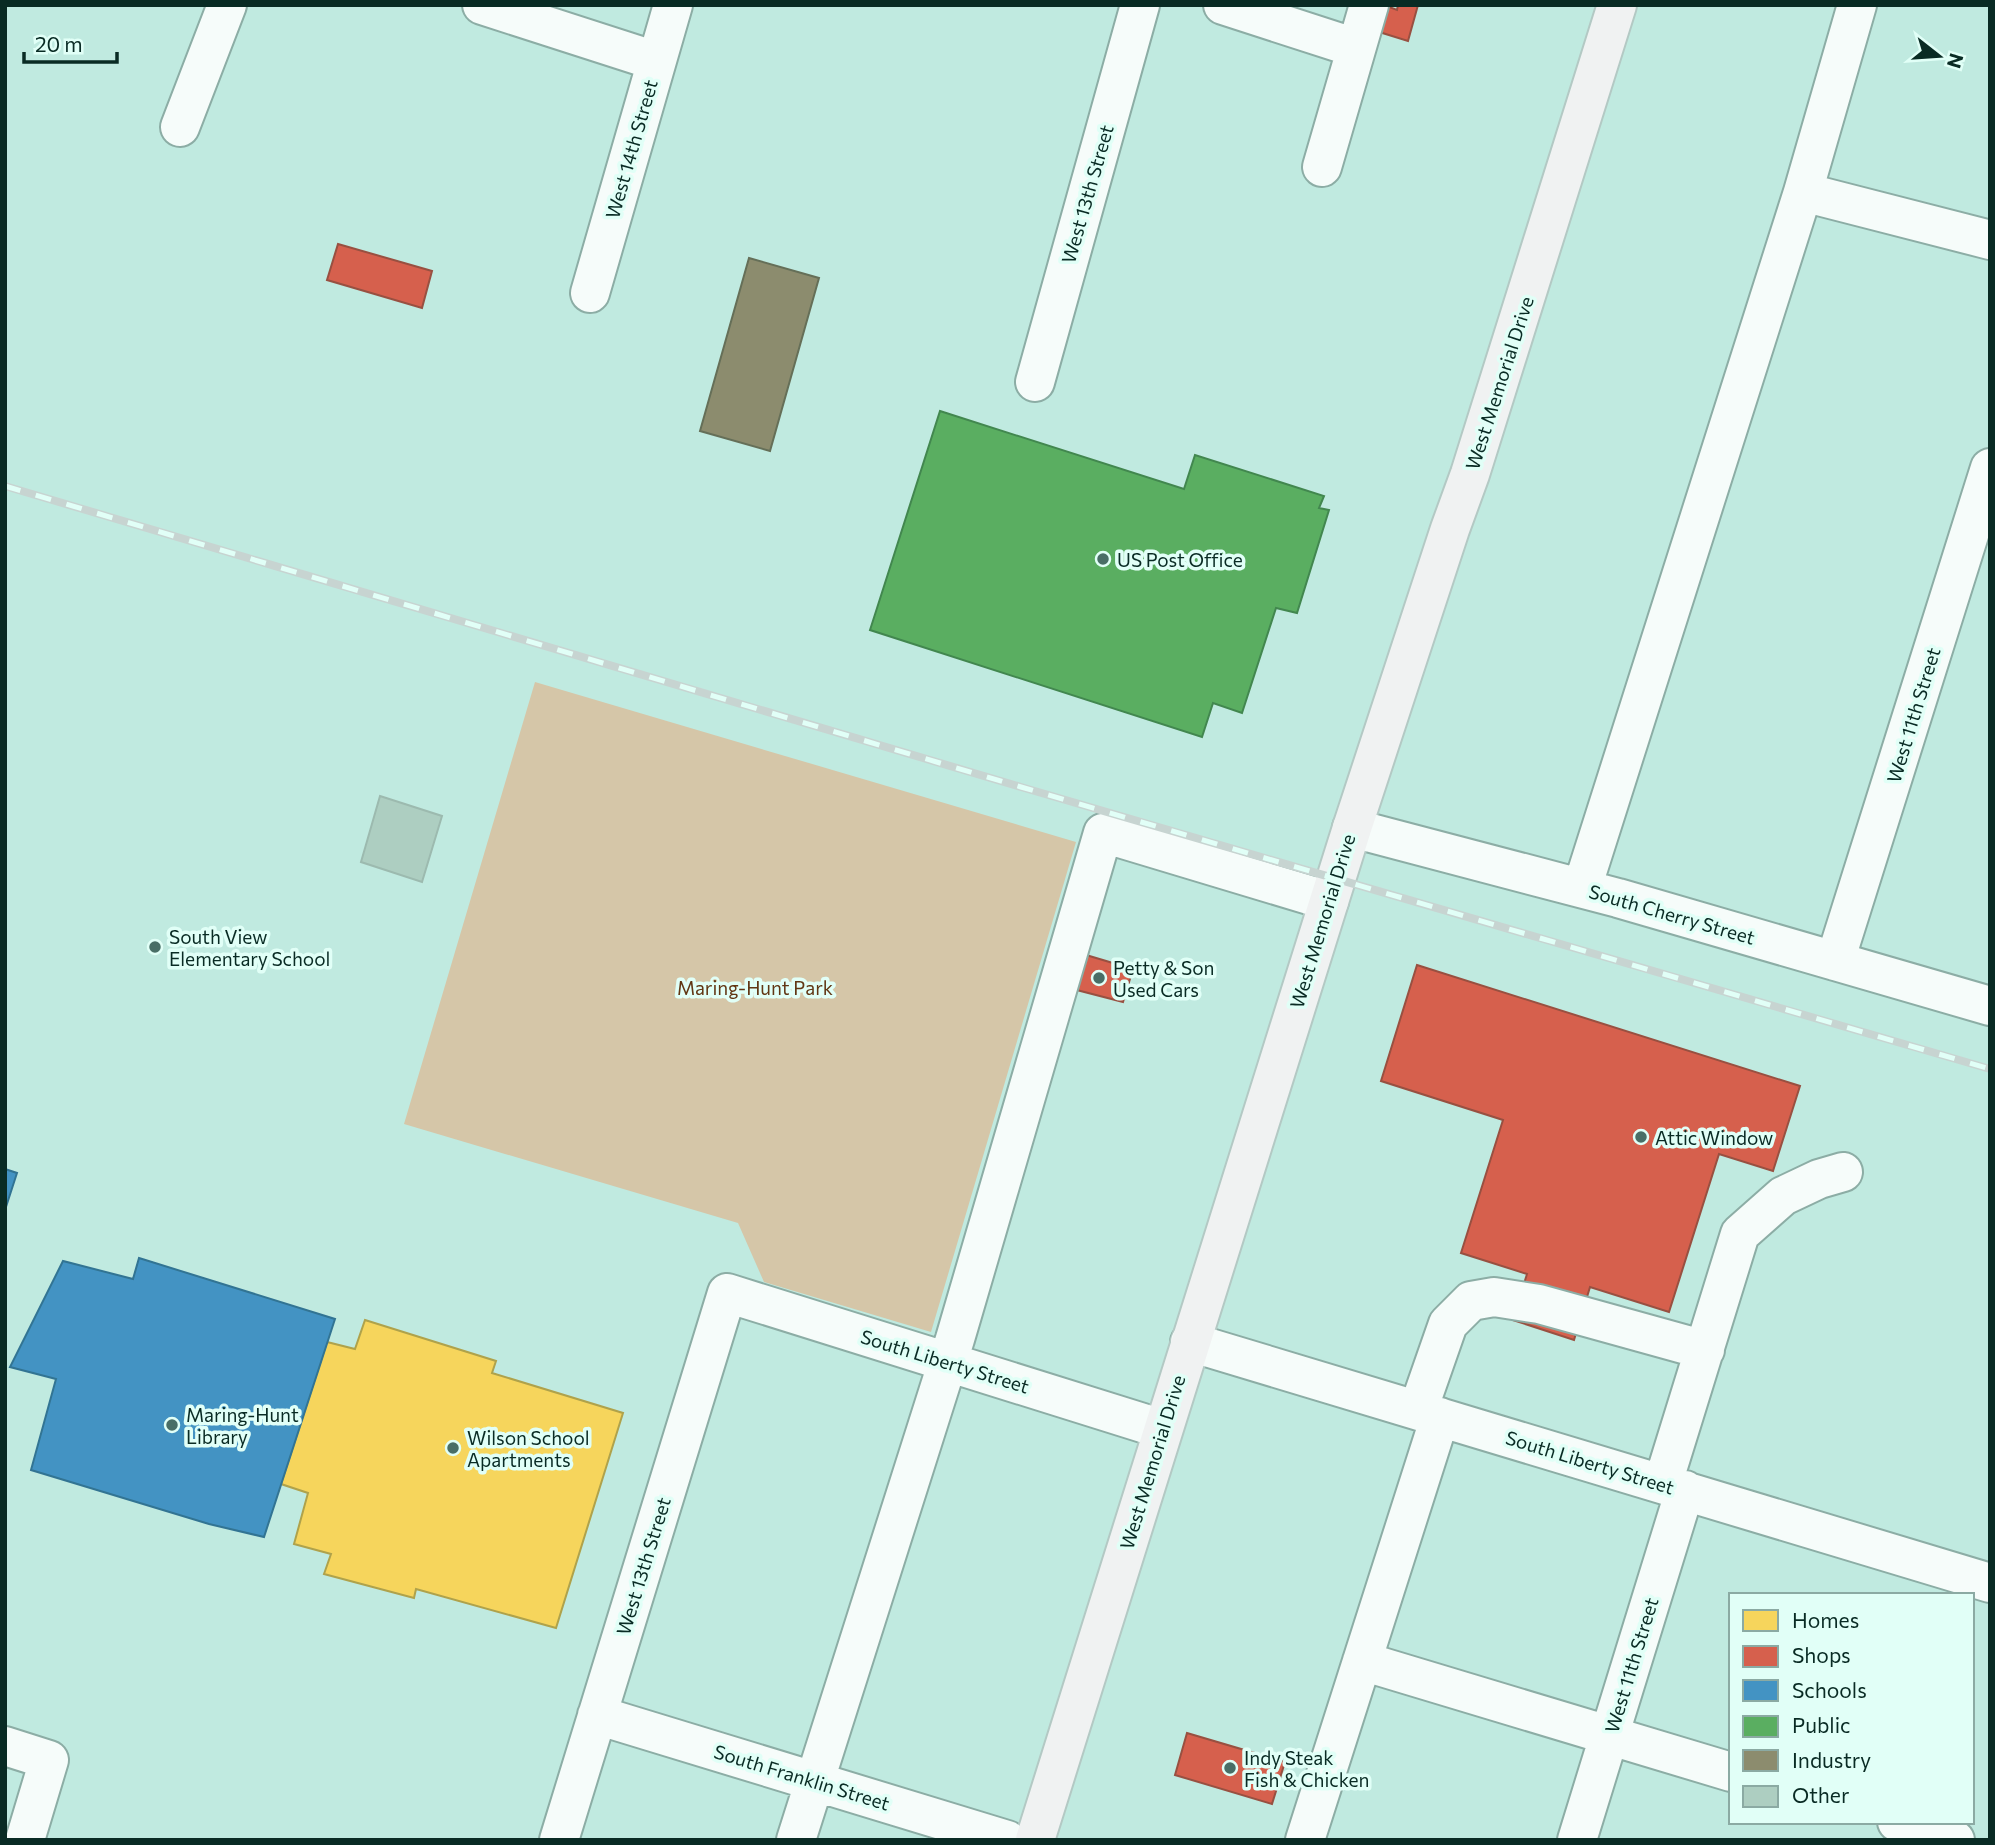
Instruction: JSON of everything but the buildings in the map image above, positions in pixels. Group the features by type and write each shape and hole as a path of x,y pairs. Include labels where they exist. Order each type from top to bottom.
{"main road":[{"name":"West Memorial Drive","path":"1035,1840 1352,828 1470,474 1617,5"}],"street":[{"path":"180,127 227,5"},
{"path":"481,5 656,61"},
{"name":"West 14th Street","path":"590,293 673,5"},
{"name":"West 13th Street","path":"1035,382 1140,5"},
{"path":"1223,5 1356,48"},
{"path":"1322,167 1369,5"},
{"path":"1582,888 1803,192 1857,5"},
{"path":"1803,192 1990,240"},
{"name":"West 11th Street","path":"1835,961 1990,468"},
{"name":"South Cherry Street","path":"1352,828 1582,888 1990,1006"},
{"path":"796,1840 948,1362 1103,833 1329,901"},
{"name":"West 11th Street","path":"1577,1840 1609,1736 1674,1487 1705,1350 1740,1234 1783,1196 1819,1179 1843,1172"},
{"name":"West 13th Street","path":"559,1840 727,1293"},
{"name":"South Liberty Street","path":"727,1293 1162,1429"},
{"path":"1305,1840 1362,1661 1429,1413 1447,1324 1471,1301 1494,1297 1539,1304 1705,1350"},
{"name":"South Liberty Street","path":"1190,1342 1990,1583"},
{"path":"1362,1661 1729,1771"},
{"name":"South Franklin Street","path":"597,1715 1007,1840"},
{"path":"5,1746 49,1760 25,1840"},
{"path":"1903,1824 1955,1840"}],"green space":[{"name":"Maring-Hunt Park","path":"535,682 1076,842 931,1332 764,1282 738,1223 404,1124"}],"railway":[{"path":"5,486 1021,787 1990,1069"}],"place":[{"name":"US Post Office","path":"1103,559"},
{"name":"South View Elementary School","path":"155,947"},
{"name":"Petty & Son Used Cars","path":"1099,978"},
{"name":"Attic Window","path":"1641,1137"},
{"name":"Maring-Hunt Library","path":"172,1425"},
{"name":"Wilson School Apartments","path":"453,1448"},
{"name":"Indy Steak Fish & Chicken","path":"1230,1768"}]}
